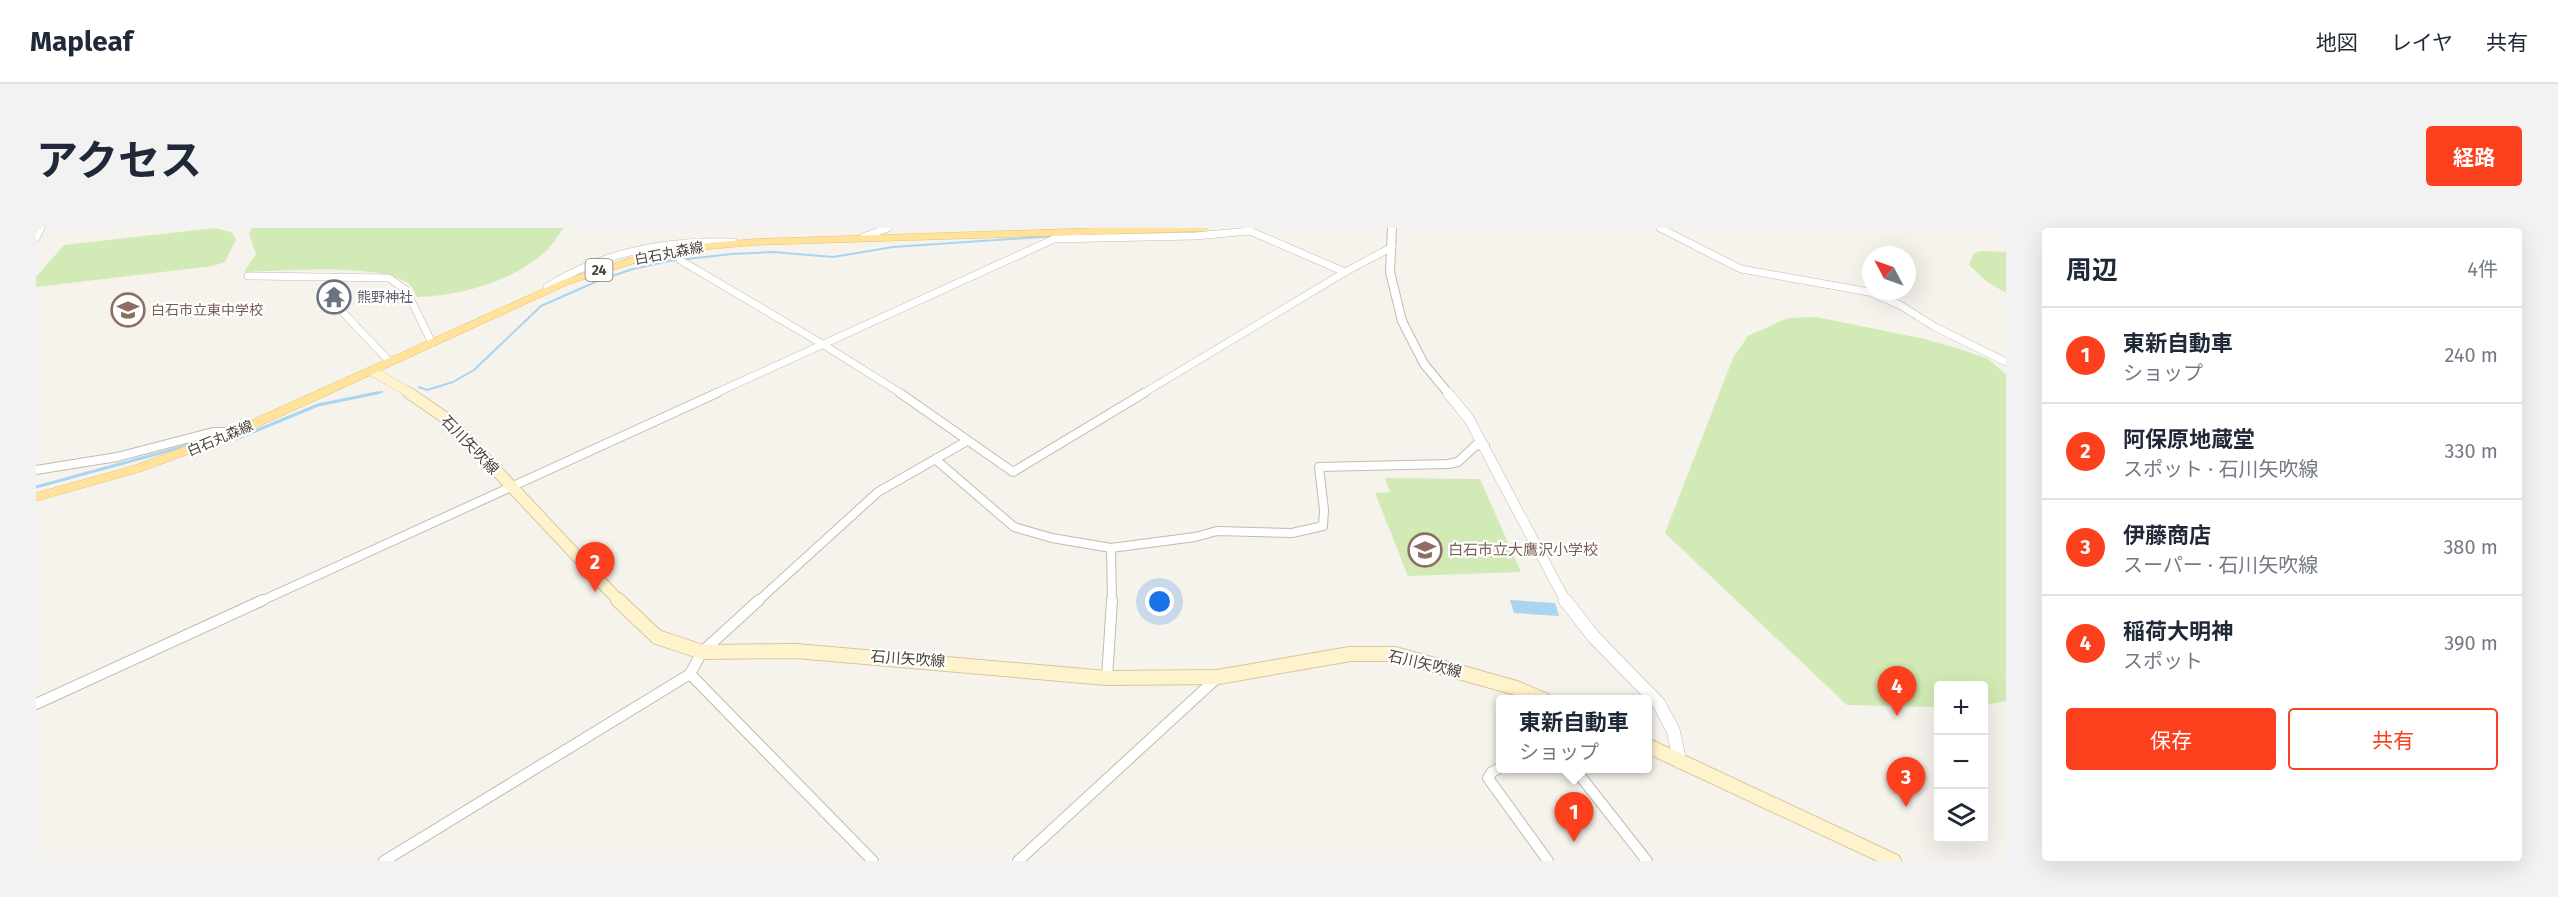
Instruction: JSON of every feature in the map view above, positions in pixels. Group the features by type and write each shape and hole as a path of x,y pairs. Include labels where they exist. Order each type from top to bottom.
{"main road":[{"name":"白石丸森線","path":"36,497 144,467 236,432 550,289 605,268 735,243 992,230 1203,228"},
{"name":"石川矢吹線","path":"372,371 421,400 450,421 630,613 657,637 702,652 796,651 1107,678 1218,677 1350,654 1395,654 1534,695"},
{"path":"1652,748 1894,861"}],"street":[{"path":"36,238 41,228"},
{"path":"862,237 888,228"},
{"path":"1392,228 1390,272 1402,321 1424,364 1469,419 1568,606 1593,636 1650,695"},
{"path":"1660,228 1741,269 1869,292 1900,305 1935,327 2006,362"},
{"path":"36,705 1054,239 1195,236 1250,231 1345,272"},
{"path":"679,253 930,412 967,441 1013,472 1345,272 1392,247"},
{"path":"248,276 389,278 406,290 432,343"},
{"path":"334,303 390,362"},
{"path":"36,470 117,457 213,432 236,432"},
{"path":"384,861 690,674 702,652 878,492 967,441"},
{"path":"935,459 1014,526 1052,538 1112,548 1195,537 1217,531 1292,533 1323,526 1324,510 1319,467 1448,464 1458,462 1476,445 1485,446"},
{"path":"1107,678 1113,591 1112,548"},
{"path":"690,674 873,861"},
{"path":"1018,861 1218,677"},
{"path":"1516,688 1521,695"},
{"path":"1652,697 1659,704 1673,730 1680,762"},
{"path":"1496,770 1488,778 1548,861"},
{"path":"1578,773 1647,861"}],"green space":[{"path":"215,228 231,232 236,239 225,262 213,266 36,287 36,277 64,245"},
{"path":"252,228 564,228 547,250 534,261 503,278 451,294 417,297 410,285 397,278 379,273 331,270 244,272 256,254 249,234"},
{"path":"2006,252 2006,293 1986,281 1969,265 1974,253"},
{"path":"1816,317 1925,339 1988,359 2006,374 2006,701 1988,704 1988,681 1934,681 1934,707 1847,705 1665,533 1733,358 1748,336 1788,318"},
{"path":"1385,478 1480,479 1521,572 1408,576 1375,493 1390,492"}],"water":[{"path":"1510,600 1555,603 1559,616 1514,613"}],"waterway":[{"path":"419,387 427,390 453,382 474,370 541,306 600,280 633,269 669,261 732,254 773,252 833,257 893,247 1055,236"},
{"path":"370,394 382,392"},
{"path":"236,439 318,405 377,393"},
{"path":"36,487 193,444"}],"place":[{"name":"熊野神社","path":"334,297"},
{"name":"白石市立東中学校","path":"128,310"},
{"name":"白石市立大鷹沢小学校","path":"1425,550"},
{"name":"阿保原地蔵堂","path":"595,592"},
{"name":"稲荷大明神","path":"1897,716"},
{"name":"伊藤商店","path":"1906,807"},
{"name":"東新自動車","path":"1574,842"}]}
